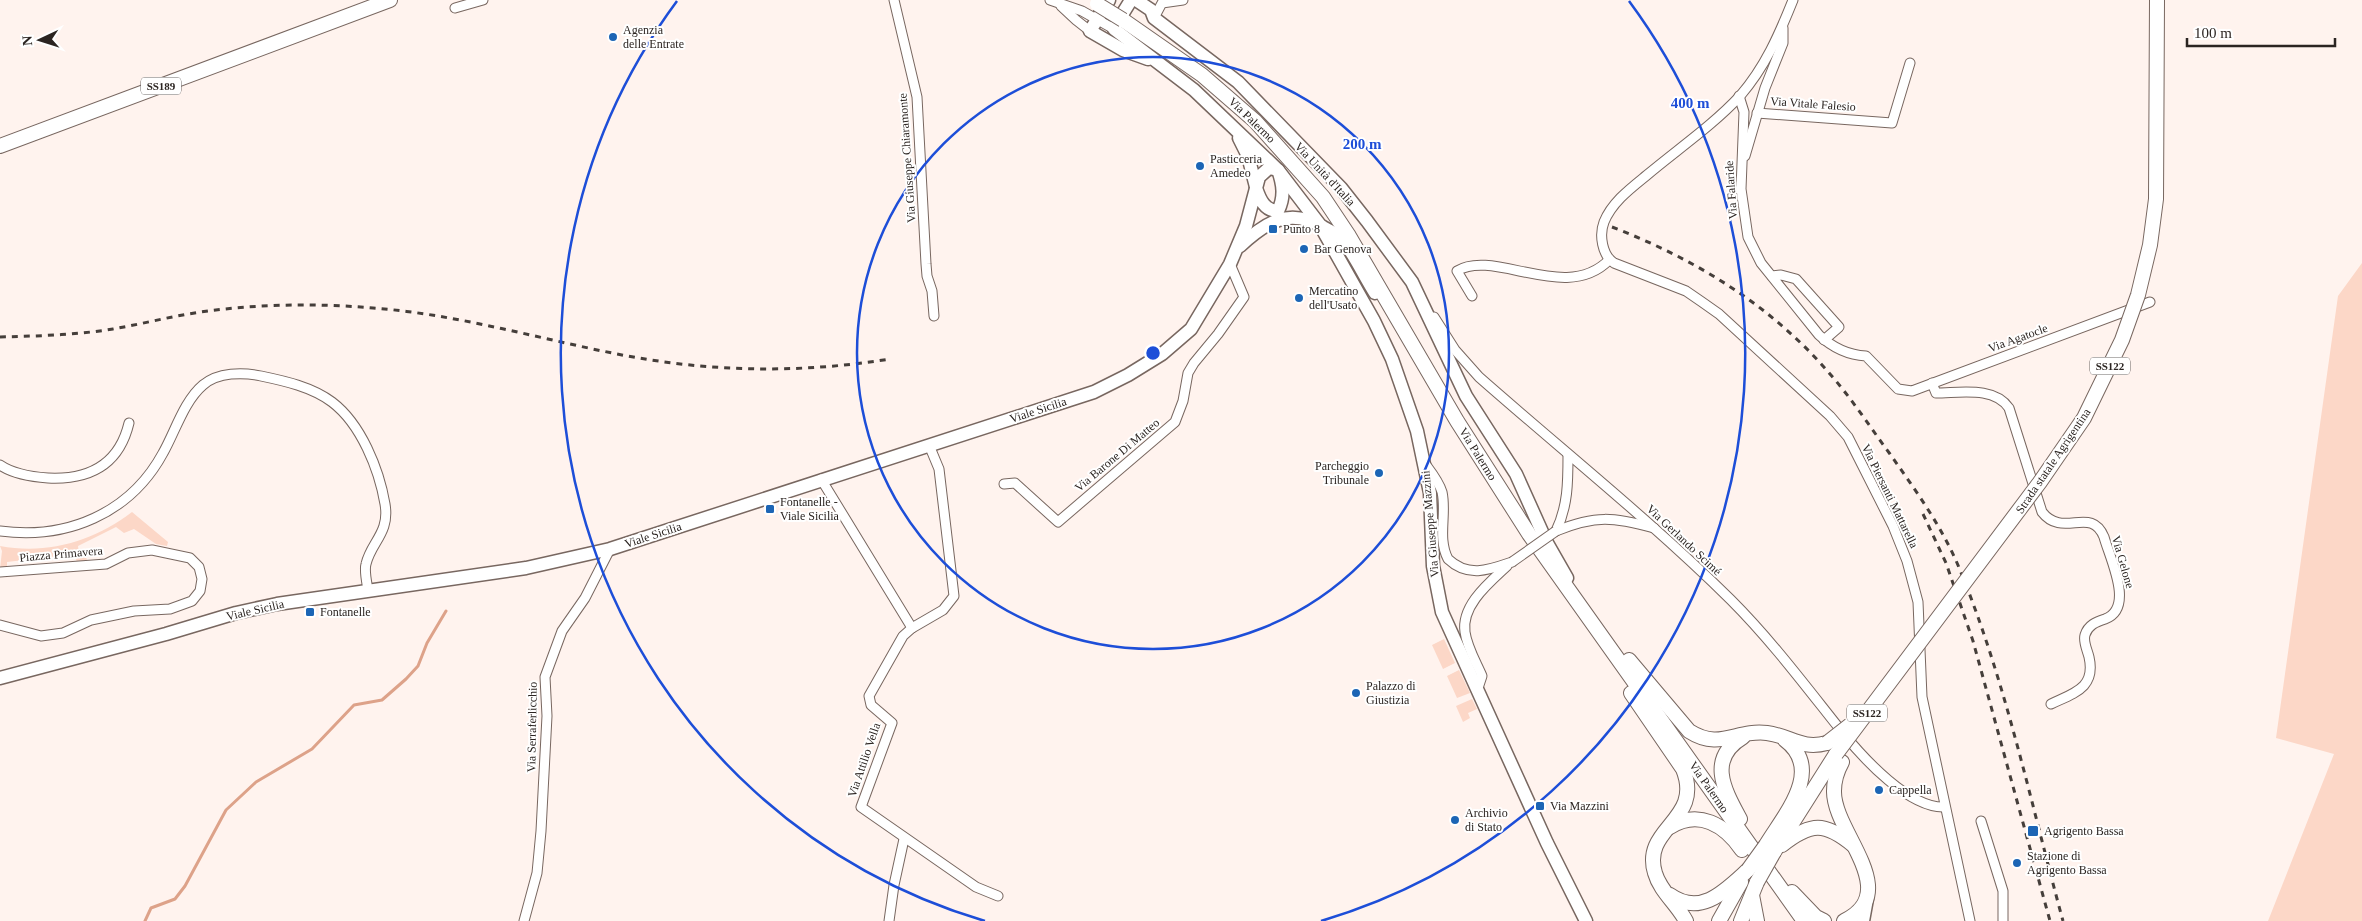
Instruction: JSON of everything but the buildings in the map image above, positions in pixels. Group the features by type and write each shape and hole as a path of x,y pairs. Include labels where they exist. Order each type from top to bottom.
{"main road":[{"name":"SS189","path":"0,146 390,0"},
{"name":"Strada statale Agrigentina","path":"1897,672 2040,482 2084,418 2122,340 2138,295 2150,245 2156,199 2157,0"},
{"name":"Via Palermo","path":"1098,1 1118,25 1202,75 1255,121 1295,163 1323,197 1349,236 1457,421 1529,534 1800,916"},
{"path":"1457,421 1482,474 1516,528 1684,769 1688,786 1685,806 1664,832 1655,847 1653,859 1656,878 1686,921"},
{"path":"1592,621 1632,664 1689,731 1700,738 1712,741 1765,732 1835,753"},
{"path":"1664,890 1681,901 1704,902 1720,895 1748,870 1770,848 1835,753 1897,672"},
{"path":"1844,921 1856,915 1862,908 1869,892 1865,871 1834,792 1838,770 1835,753 1846,730 1897,672"},
{"path":"1748,735 1736,742 1726,754 1722,766 1722,780 1762,863 1816,918 1824,921"},
{"path":"1742,921 1770,848 1802,781 1802,766 1798,754 1791,744 1781,737"},
{"path":"1664,832 1677,823 1689,819 1706,820 1716,824 1734,838 1767,886 1800,916"},
{"path":"1770,848 1811,828 1829,828 1854,845"},
{"path":"1719,921 1748,870"},
{"path":"1754,887 1752,905 1757,921"}],"street":[{"path":"455,8 482,0"},
{"name":"Via Giuseppe Chiaramonte","path":"894,0 917,97 926,264 927,276 932,290 934,316"},
{"name":"Via Giuseppe Mazzini","path":"1050,0 1061,6 1076,20 1094,25 1118,25 1155,62 1194,90 1278,170 1320,225 1374,321 1392,359 1417,430 1430,493 1433,566 1439,602 1477,691 1551,852 1586,921"},
{"path":"1154,18 1162,3 1183,0"},
{"path":"1472,296 1457,271 1464,266 1480,265 1533,274 1571,277 1599,270 1609,260 1602,241 1603,223 1622,196 1739,96 1765,63 1792,0"},
{"path":"1094,25 1098,1"},
{"path":"1106,41 1118,25 1128,1"},
{"name":"Via Unità d'Italia","path":"1128,1 1151,10 1154,18 1238,82 1340,188 1412,282 1466,396 1516,474 1547,543 1592,621"},
{"path":"1757,113 1783,43 1783,23"},
{"name":"Via Giuseppe Mazzini","path":"1094,25 1106,41 1155,62"},
{"name":"Via Vitale Falesio","path":"1740,165 1757,113 1892,123 1910,63"},
{"name":"Via Falaride","path":"1739,96 1744,112 1740,165 1741,188 1748,237 1761,263 1824,340 1850,355 1866,356 1898,389 1912,391 1932,384"},
{"name":"Via Giuseppe Mazzini","path":"1229,123 1248,156 1256,188"},
{"path":"1235,251 1268,223 1278,211 1283,194 1278,170 1269,168 1259,177 1256,188 1265,207 1272,211 1278,211 1307,218 1344,242 1383,306 1409,339"},
{"name":"Viale Sicilia","path":"0,678 166,634 236,613 277,604 526,568 610,549 1094,392 1128,375 1162,354 1191,329 1230,264 1246,226 1256,188"},
{"path":"1268,223 1282,219 1307,218"},
{"name":"Via Piersanti Mattarella","path":"1609,260 1686,291 1708,306 1830,416 1848,436 1893,526 1907,561 1916,594 1922,697 1944,807 1970,921"},
{"name":"Via Barone Di Matteo","path":"1004,484 1015,483 1058,522 1175,422 1183,401 1188,373 1244,297 1230,264"},
{"path":"1772,276 1781,275 1796,279 1839,327 1824,340"},
{"name":"Via Gerlando Scimé","path":"1412,282 1455,350 1473,370 1568,455 1656,529 1732,601 1782,656 1861,756 1913,798 1934,808 1944,807"},
{"name":"Via Agatocle","path":"1932,384 2150,302"},
{"path":"0,531 43,533 83,524 100,517 142,484 162,456 196,393 204,384 216,378 250,373 284,381 318,393 338,408 363,442 378,476 386,507 384,526 365,565 368,590"},
{"name":"Via Gelone","path":"1932,384 1936,393 1990,394 1998,396 2004,401 2009,408 2042,512 2056,523 2068,524 2084,521 2094,523 2101,530 2104,537 2119,588 2120,604 2112,616 2091,625 2085,633 2084,642 2091,671 2086,684 2076,692 2051,704"},
{"path":"0,465 33,477 66,479 86,476 108,461 117,450 126,434 129,423"},
{"name":"Via Attilio Vella","path":"928,445 939,469 954,596 943,610 912,628 903,636 869,696 871,705 892,723 861,807 976,888 998,896"},
{"path":"1556,531 1567,501 1568,455"},
{"path":"1424,463 1436,478 1442,492 1443,538 1448,559 1465,571 1476,572 1512,562"},
{"path":"821,479 912,628"},
{"path":"1477,691 1482,676 1466,640 1466,620 1480,593 1512,562 1556,531 1592,519 1609,519 1656,529"},
{"name":"Via Serraferlicchio","path":"524,921 537,873 541,830 547,716 545,677 562,631 585,598 610,549"},
{"name":"Piazza Primavera","path":"0,572 106,564 128,553 152,550 182,556 196,562 202,579 200,591 192,601 170,609 134,611 91,620 63,633 41,636 0,625"},
{"path":"1981,820 2002,891 2003,921"},
{"path":"889,921 894,885 904,839"},
{"path":"1863,921 1869,892"}],"shaded area":[{"path":"2362,263 2362,921 2268,921 2334,754 2276,738 2338,296"},
{"path":"132,512 168,542 167,546 156,544 134,529 124,533 116,527 78,546 79,555 86,554 87,562 77,563 75,554 7,562 7,568 0,569 2,551 0,546 36,549 70,543 102,531"},
{"path":"1444,639 1455,663 1443,669 1432,645"},
{"path":"1459,670 1470,693 1457,698 1447,676"},
{"path":"1472,699 1477,709 1468,713 1470,718 1463,722 1456,706"}],"waterway":[{"path":"145,921 151,908 175,899 185,886 226,810 256,782 312,749 354,705 382,700 406,679 418,666 427,643 446,611"}],"railway":[{"path":"1612,227 1702,269 1783,326 1807,349 1846,393 1910,482 1946,539 1976,612 2017,744 2063,921"},
{"path":"0,337 99,331 222,309 287,305 330,305 433,315 612,353 682,364 751,369 786,369 855,364 890,359"},
{"path":"1923,514 1946,563 1973,641 2050,921"}],"place":[{"name":"Agenzia delle Entrate","path":"613,37"},
{"name":"Pasticceria Amedeo","path":"1200,166"},
{"name":"Punto 8","path":"1273,229"},
{"name":"Bar Genova","path":"1304,249"},
{"name":"Mercatino dell'Usato","path":"1299,298"},
{"name":"Parcheggio Tribunale","path":"1379,473"},
{"name":"Fontanelle - Viale Sicilia","path":"770,509"},
{"name":"Fontanelle","path":"310,612"},
{"name":"Palazzo di Giustizia","path":"1356,693"},
{"name":"Cappella","path":"1879,790"},
{"name":"Via Mazzini","path":"1540,806"},
{"name":"Archivio di Stato","path":"1455,820"},
{"name":"Agrigento Bassa","path":"2033,831"},
{"name":"Stazione di Agrigento Bassa","path":"2017,863"}]}
